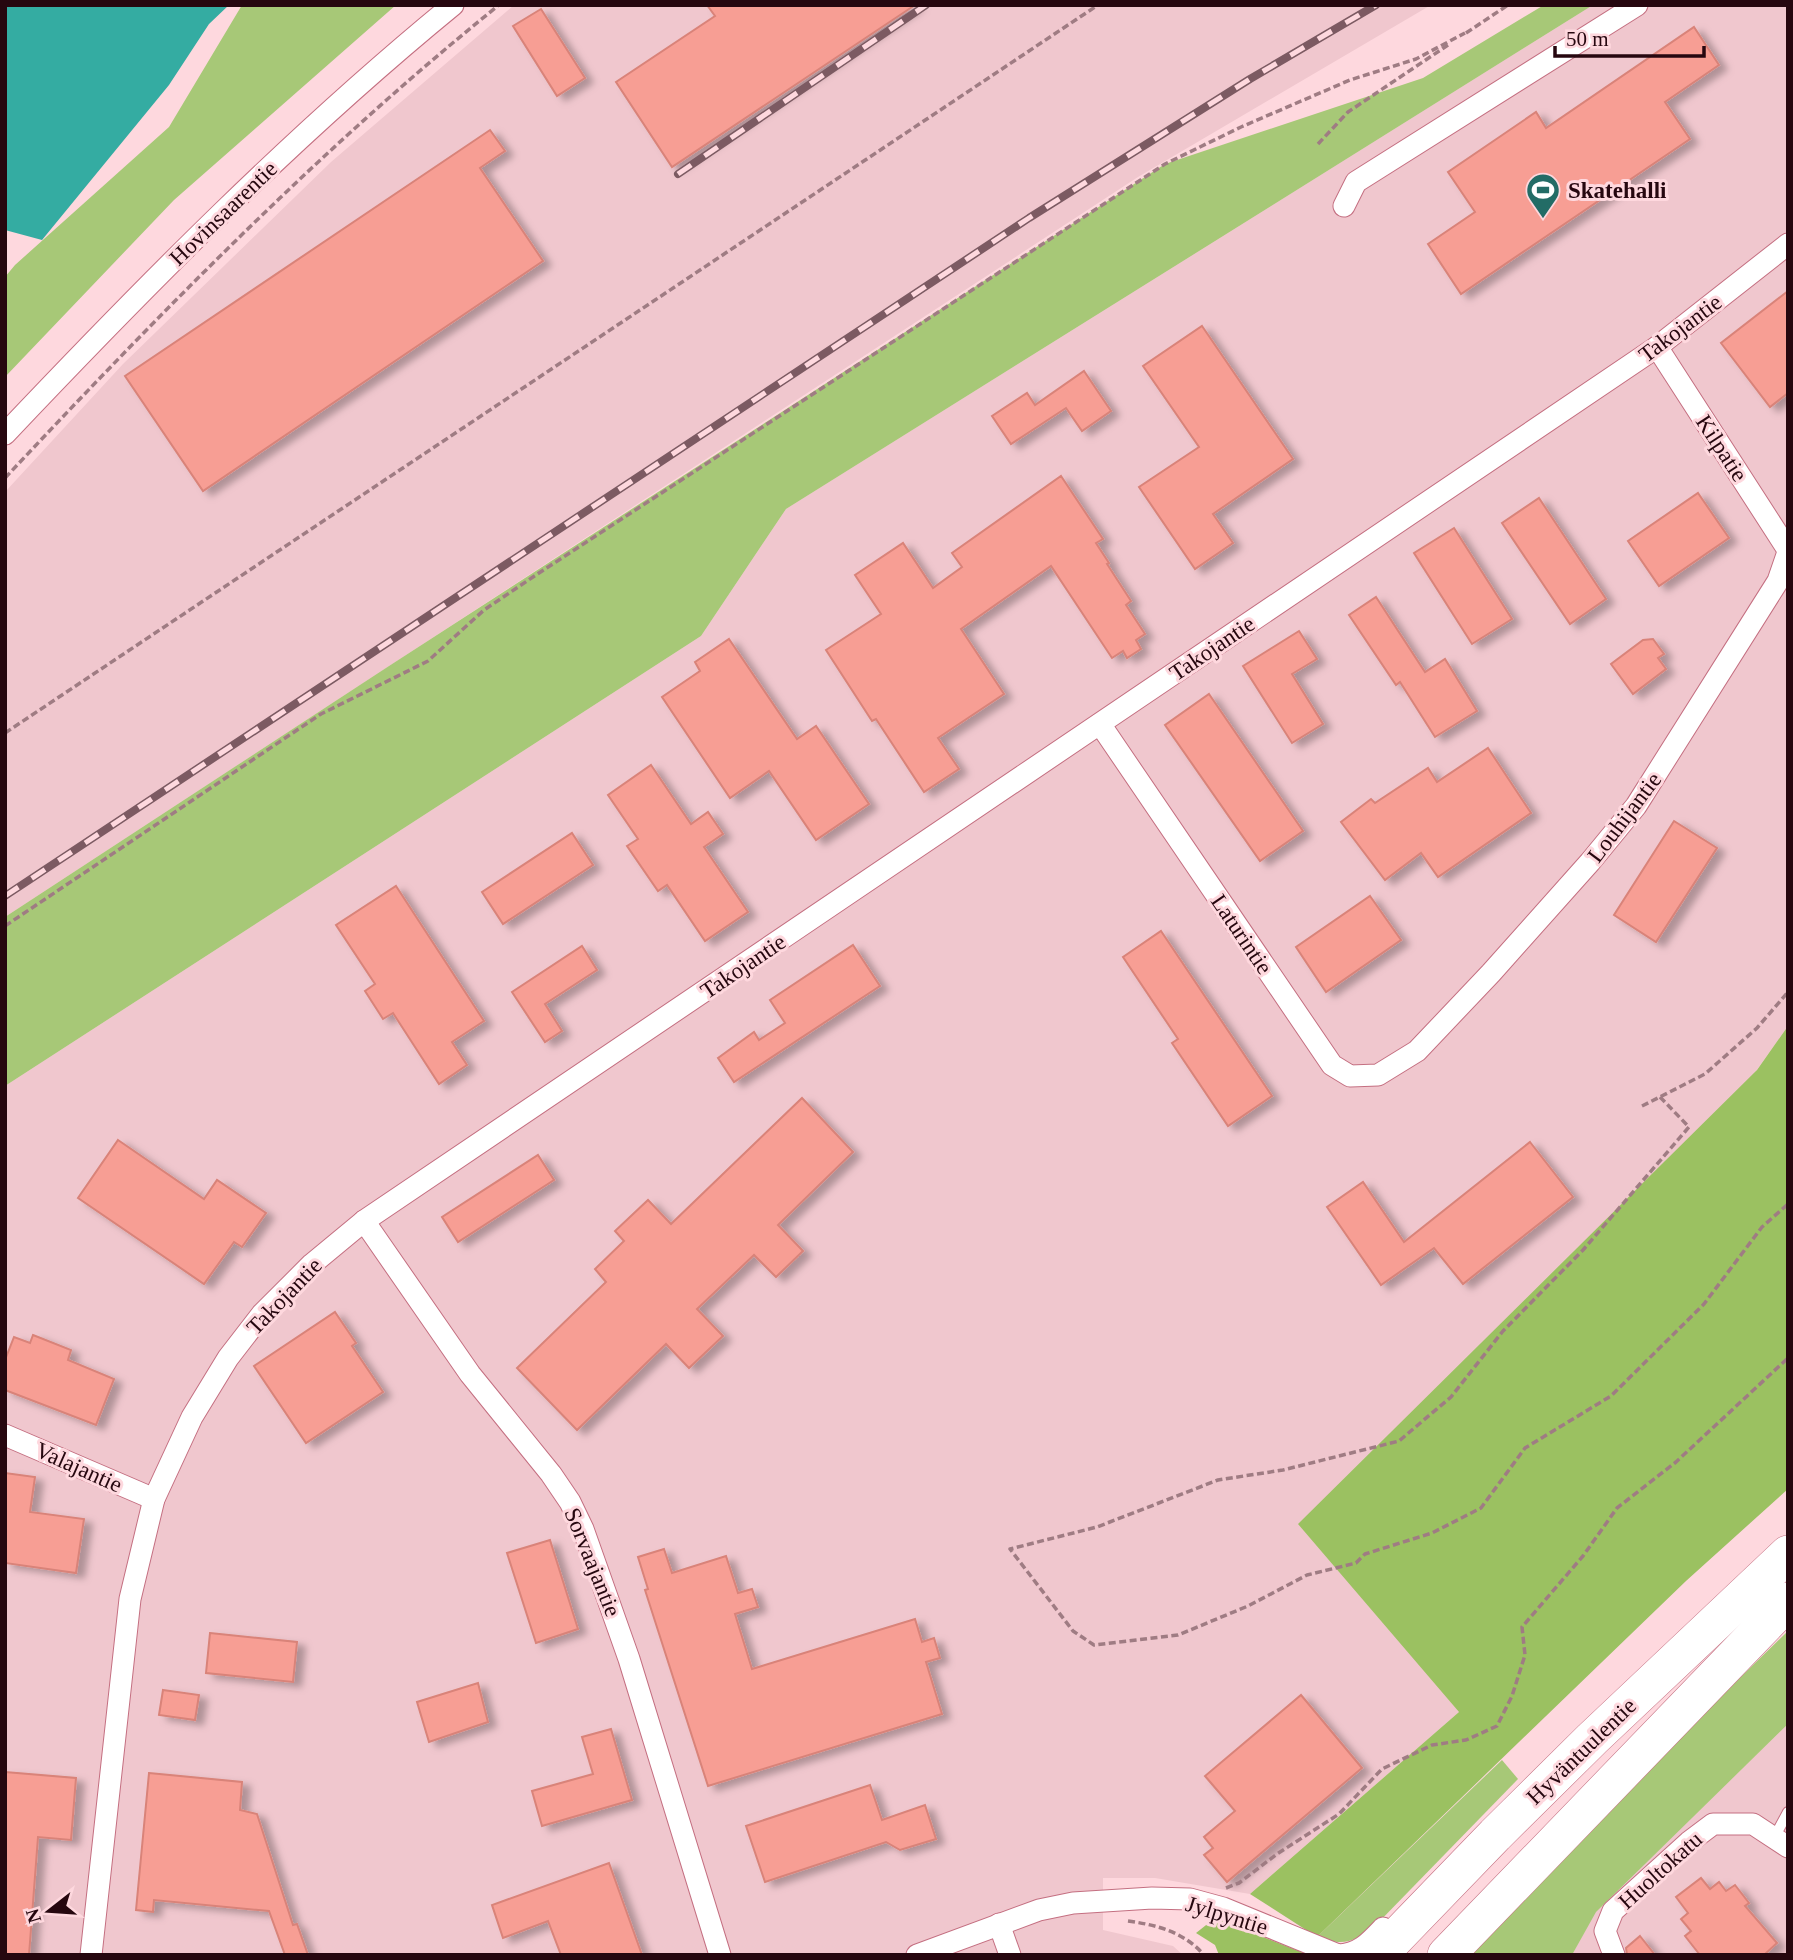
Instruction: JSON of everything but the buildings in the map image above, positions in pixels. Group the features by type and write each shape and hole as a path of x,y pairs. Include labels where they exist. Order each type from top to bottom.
{"highway":[{"name":"Hyväntuulentie","path":"1379,1955 1495,1835 1788,1554"},
{"name":"Hyväntuulentie","path":"1446,1955 1788,1601"}],"street":[{"name":"Hovinsaarentie","path":"5,434 202,232 325,116 453,5"},
{"path":"1343,206 1356,182 1637,5"},
{"name":"Takojantie","path":"91,1955 130,1599 154,1499 192,1417 228,1358 262,1314 304,1272 364,1221 1657,347 1788,244"},
{"name":"Kilpatie","path":"1657,347 1788,551"},
{"name":"Louhijantie","path":"1417,1051 1491,973 1636,806 1778,582 1788,551"},
{"name":"Laturintie","path":"1100,724 1332,1065 1350,1076 1378,1075 1417,1051"},
{"name":"Sorvaajantie","path":"364,1221 470,1374 551,1474 579,1520 629,1659 720,1955"},
{"name":"Valajantie","path":"5,1434 154,1499"},
{"name":"Huoltokatu","path":"1614,1955 1605,1931 1613,1912 1689,1842 1713,1824 1753,1824 1781,1842"},
{"name":"Jylpyntie","path":"917,1955 1040,1910 1073,1903 1139,1899 1190,1899 1258,1922 1320,1949 1338,1955 1351,1954 1363,1948 1462,1847 1495,1835"},
{"path":"999,1924 1010,1955"}],"lane":[{"path":"1781,1842 1788,1812"}],"path":[{"path":"5,478 163,313 296,182 396,92 499,5"},
{"path":"5,733 1098,5"},
{"path":"1318,144 1348,112 1508,5"},
{"path":"5,926 321,714 428,661 494,603 1165,164 1241,127 1350,80 1416,59 1465,33"},
{"path":"1642,1106 1705,1074 1757,1028 1788,992"},
{"path":"1660,1097 1689,1127 1583,1250 1503,1331 1451,1397 1399,1441 1283,1470 1218,1480 1173,1495 1097,1527 1010,1549 1073,1631 1094,1645 1178,1636 1248,1606 1307,1575 1356,1563 1365,1553 1432,1533 1481,1508 1525,1448 1611,1396 1695,1313 1762,1227 1788,1204"},
{"path":"1190,1899 1239,1883 1277,1854 1339,1814 1382,1769 1432,1745 1466,1740 1497,1726 1512,1696 1525,1655 1522,1627 1583,1556 1617,1508 1676,1462 1788,1358"},
{"path":"1126,1921 1164,1928 1183,1937 1204,1955"}],"shaded area":[{"path":"514,5 1431,5 1138,177 5,917 5,492 123,364 331,162"},
{"path":"1593,5 1788,5 1788,1026 1375,1608 1459,1712 1250,1894 1155,1878 1103,1878 1103,1930 1173,1946 1183,1955 5,1955 5,1086 701,636 786,509"},
{"path":"1788,1724 1788,1955 1572,1955 1595,1912"}],"green space":[{"path":"242,5 396,5 174,200 5,377 5,277 15,265 169,127"},
{"path":"1544,5 1593,5 786,509 701,636 5,1086 5,917 1165,164 1423,78"},
{"path":"1788,1026 1788,1489 1686,1581 1317,1937 1250,1894 1459,1712 1298,1524 1757,1070"},
{"path":"1788,1631 1788,1724 1596,1912 1572,1955 1464,1955 1568,1845"},
{"path":"1502,1760 1518,1779 1375,1926 1348,1941 1317,1937"},
{"path":"1215,1918 1309,1955 1219,1955 1215,1945 1196,1933"}],"water":[{"path":"5,5 229,5 209,24 169,85 42,240 5,230"}],"railway":[{"path":"678,174 926,5"},
{"path":"5,896 1029,218 1250,79 1376,5"}],"place":[{"name":"Skatehalli","path":"1543,220"}]}
